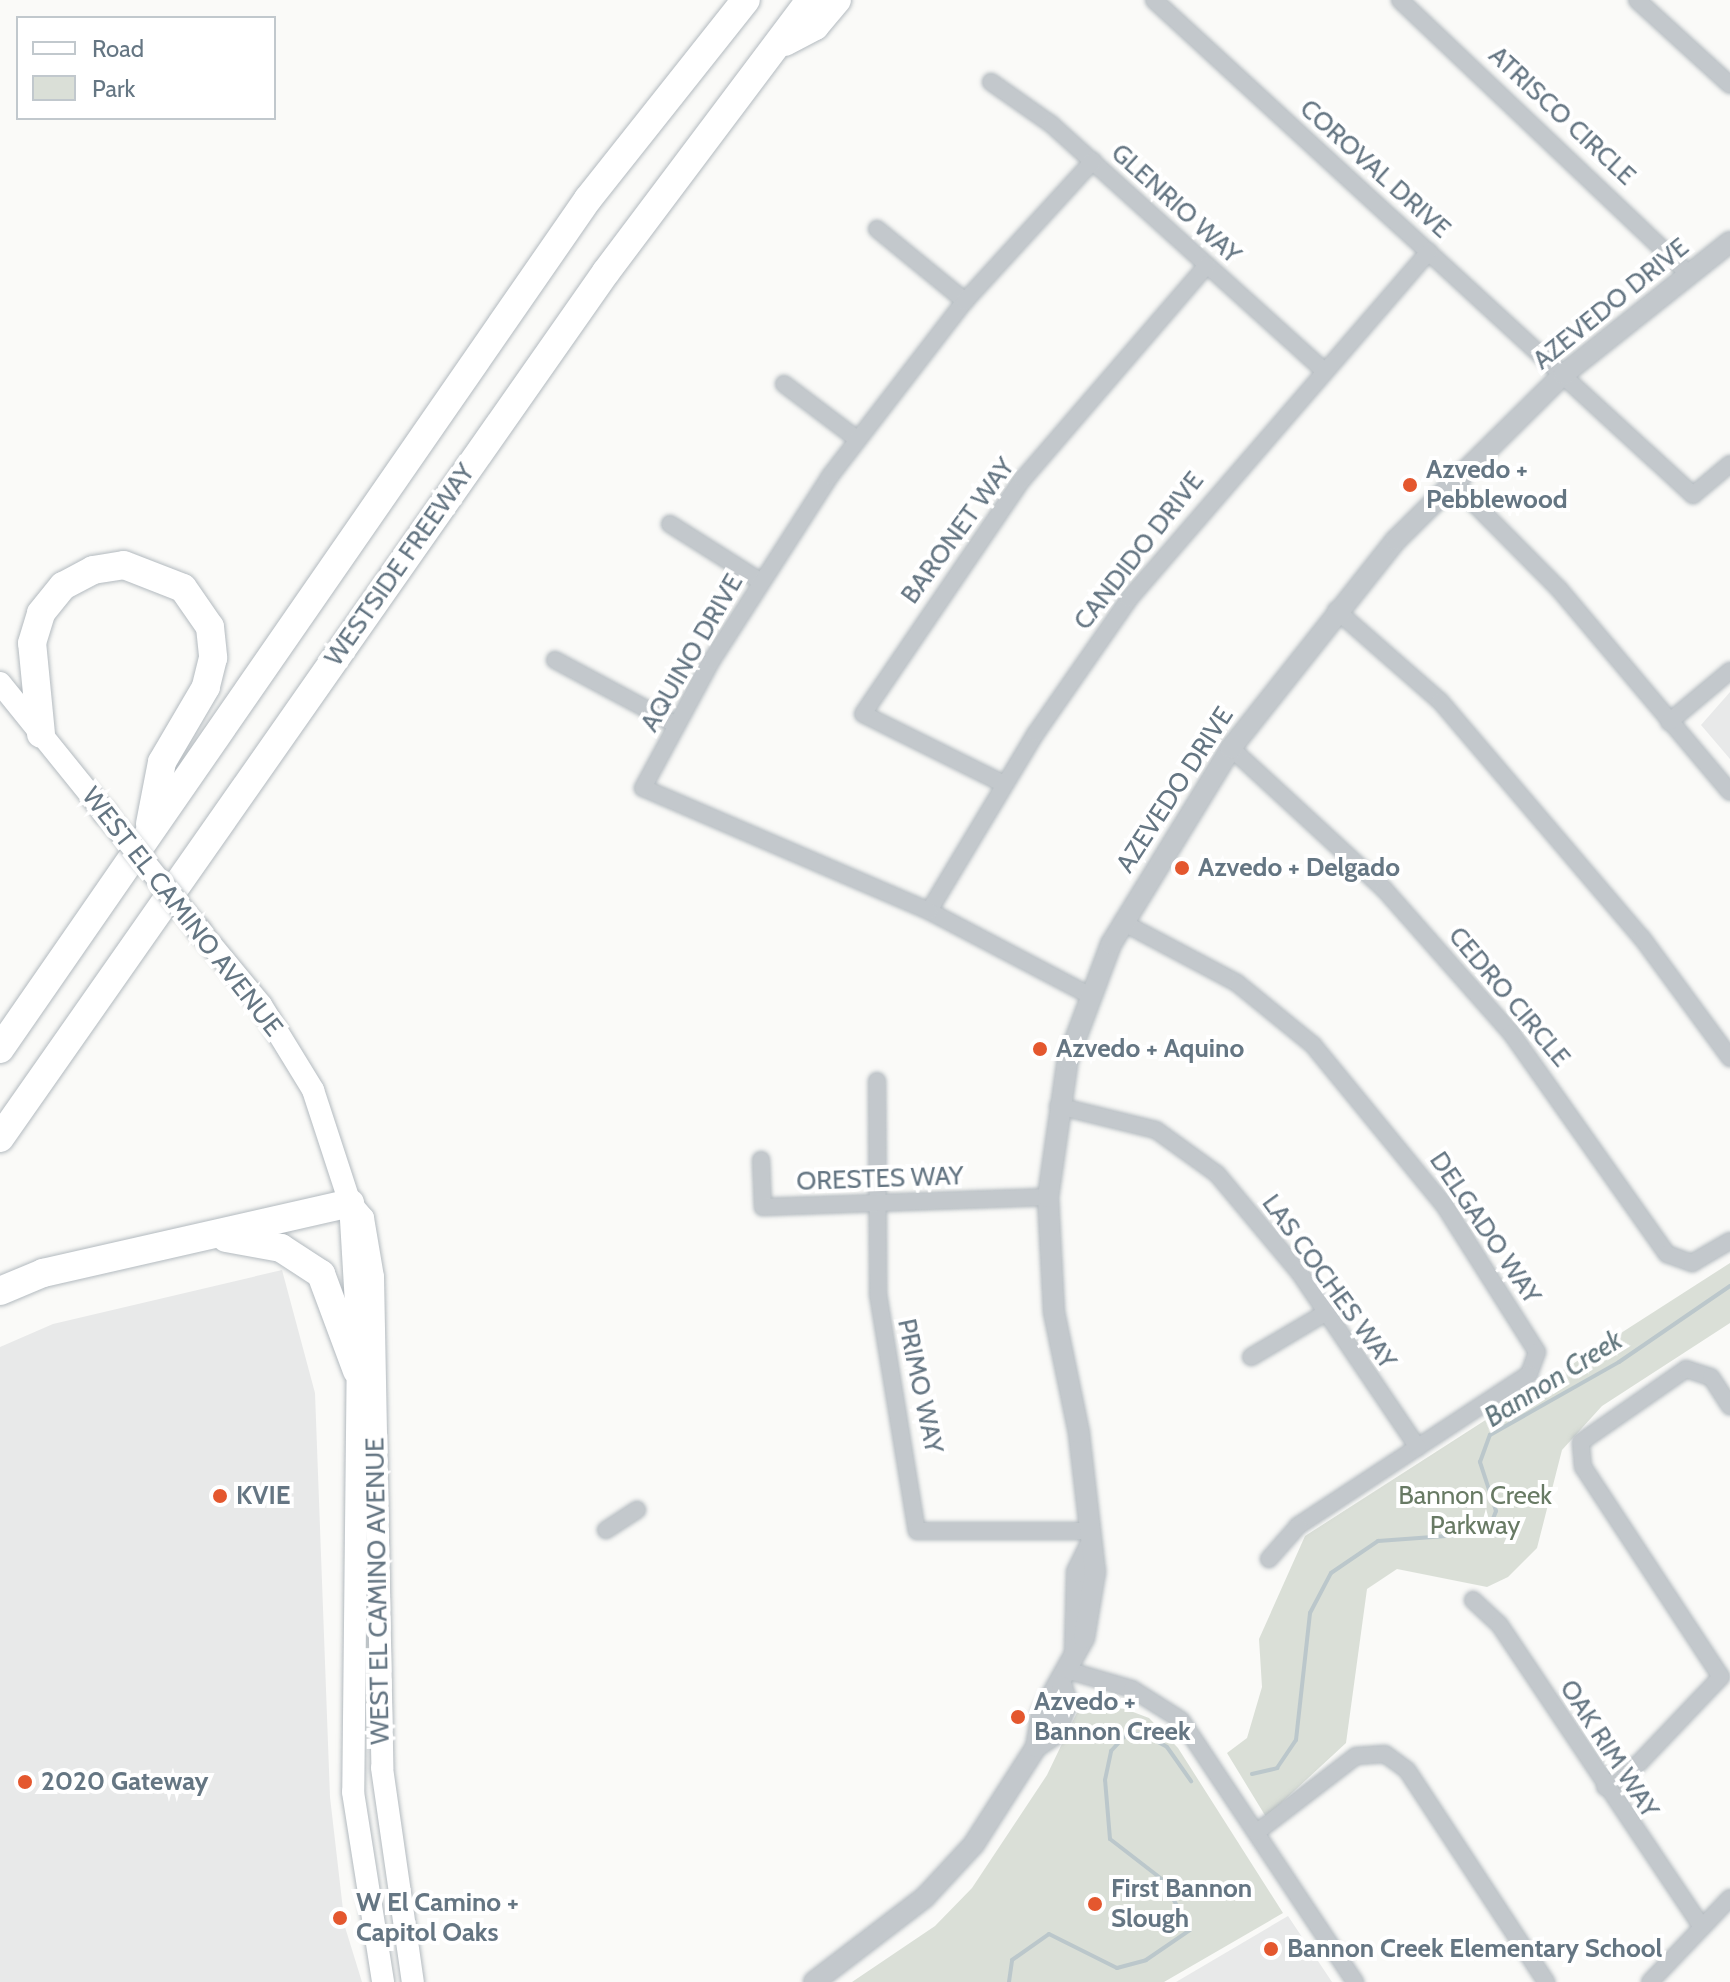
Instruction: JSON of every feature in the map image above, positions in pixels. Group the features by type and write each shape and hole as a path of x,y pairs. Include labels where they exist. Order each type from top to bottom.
{"highway":[{"path":"588,199 724,0"},
{"name":"WESTSIDE FREEWAY","path":"0,1049 588,199 746,0"},
{"name":"WESTSIDE FREEWAY","path":"0,1138 465,472 810,0"},
{"path":"774,48 815,26 837,0"},
{"path":"41,734 32,643 50,599 77,577 124,565 183,588 210,627 212,671 162,762 148,834"},
{"path":"0,1291 43,1273 350,1203"},
{"path":"213,1236 281,1248 308,1261 331,1288 357,1371"}],"main road":[{"name":"WEST EL CAMINO AVENUE","path":"0,683 261,1005 313,1090 350,1203 357,1371 353,1792 383,1982"},
{"name":"WEST EL CAMINO AVENUE","path":"350,1203 363,1218 373,1277 382,1768 413,1982"}],"street":[{"name":"COROVAL DRIVE","path":"1154,0 1693,495 1730,464"},
{"name":"ATRISCO CIRCLE","path":"1400,0 1688,273"},
{"path":"1637,0 1730,85"},
{"name":"GLENRIO WAY","path":"991,82 1093,161 1323,370"},
{"name":"AQUINO DRIVE","path":"1089,995 929,911 643,788 760,581 857,439 965,301 1093,161"},
{"path":"877,229 965,301"},
{"name":"AZEVEDO DRIVE","path":"814,1982 951,1871 1036,1747 1055,1734 1067,1703 1069,1671 1095,1572 1088,1539 1079,1433 1054,1312 1048,1197 1058,1106 1089,995 1122,922 1231,748 1336,610 1452,481 1564,374 1730,242"},
{"name":"CANDIDO DRIVE","path":"929,911 1004,784 1129,599 1323,370 1429,252"},
{"name":"BARONET WAY","path":"1004,784 863,714 1023,479 1207,265"},
{"path":"784,384 857,439"},
{"path":"1452,481 1559,589 1730,792"},
{"path":"670,524 760,581"},
{"path":"1336,610 1440,701 1642,938 1730,1058"},
{"path":"555,660 676,725"},
{"path":"1669,722 1730,671"},
{"name":"CEDRO CIRCLE","path":"1231,748 1384,889 1511,1033 1667,1254 1692,1263 1730,1241"},
{"name":"DELGADO WAY","path":"1122,922 1237,983 1313,1045 1444,1205 1534,1343 1529,1374 1298,1526 1269,1559"},
{"name":"PRIMO WAY","path":"877,1081 876,1203 883,1340 911,1463 917,1531 1088,1539"},
{"name":"LAS COCHES WAY","path":"1058,1106 1136,1122 1193,1153 1327,1312 1418,1448"},
{"name":"ORESTES WAY","path":"761,1160 763,1207 1048,1197"},
{"path":"1251,1357 1327,1312"},
{"path":"1605,1787 1639,1763 1721,1677 1583,1467 1581,1442 1686,1369 1711,1377 1730,1406"},
{"path":"606,1530 637,1510"},
{"name":"OAK RIM WAY","path":"1473,1600 1499,1624 1605,1787 1702,1927"},
{"path":"1069,1671 1166,1707 1193,1734 1355,1982"},
{"path":"1257,1832 1356,1756 1385,1754 1407,1770 1546,1982"},
{"path":"1650,1982 1730,1898"}],"shaded area":[{"path":"1730,692 1730,759 1701,725"},
{"path":"282,1270 315,1393 330,1797 345,1927 362,1982 0,1982 0,1347 53,1324"},
{"name":"Bannon Creek Elementary School","path":"1288,1916 1332,1982 1176,1982"}],"green space":[{"name":"Bannon Creek Parkway","path":"1730,1263 1730,1323 1602,1406 1562,1450 1537,1548 1508,1577 1487,1587 1397,1569 1367,1589 1346,1743 1266,1817 1227,1753 1247,1738 1262,1687 1259,1639 1305,1536"},
{"path":"1096,1698 1149,1718 1178,1748 1283,1913 1164,1982 852,1982 935,1926 972,1888 1047,1775 1082,1702"}],"waterway":[{"name":"Bannon Creek","path":"1252,1774 1277,1768 1296,1740 1310,1613 1331,1573 1378,1541 1474,1534 1491,1524 1496,1511 1480,1462 1490,1435 1619,1362 1730,1286"},
{"name":"Bannon Creek","path":"1009,1982 1012,1960 1049,1934 1117,1968 1146,1960 1190,1930 1163,1880 1110,1839 1105,1780 1111,1751 1127,1734 1143,1734 1167,1747 1191,1781"}],"place":[{"name":"Azvedo + Pebblewood","path":"1410,485"},
{"name":"Azvedo + Delgado","path":"1182,868"},
{"name":"Azvedo + Aquino","path":"1040,1049"},
{"name":"KVIE","path":"220,1496"},
{"name":"Azvedo + Bannon Creek","path":"1018,1717"},
{"name":"2020 Gateway","path":"25,1782"},
{"name":"First Bannon Slough","path":"1095,1904"},
{"name":"W El Camino + Capitol Oaks","path":"340,1918"},
{"name":"Bannon Creek Elementary School","path":"1271,1949"}]}
